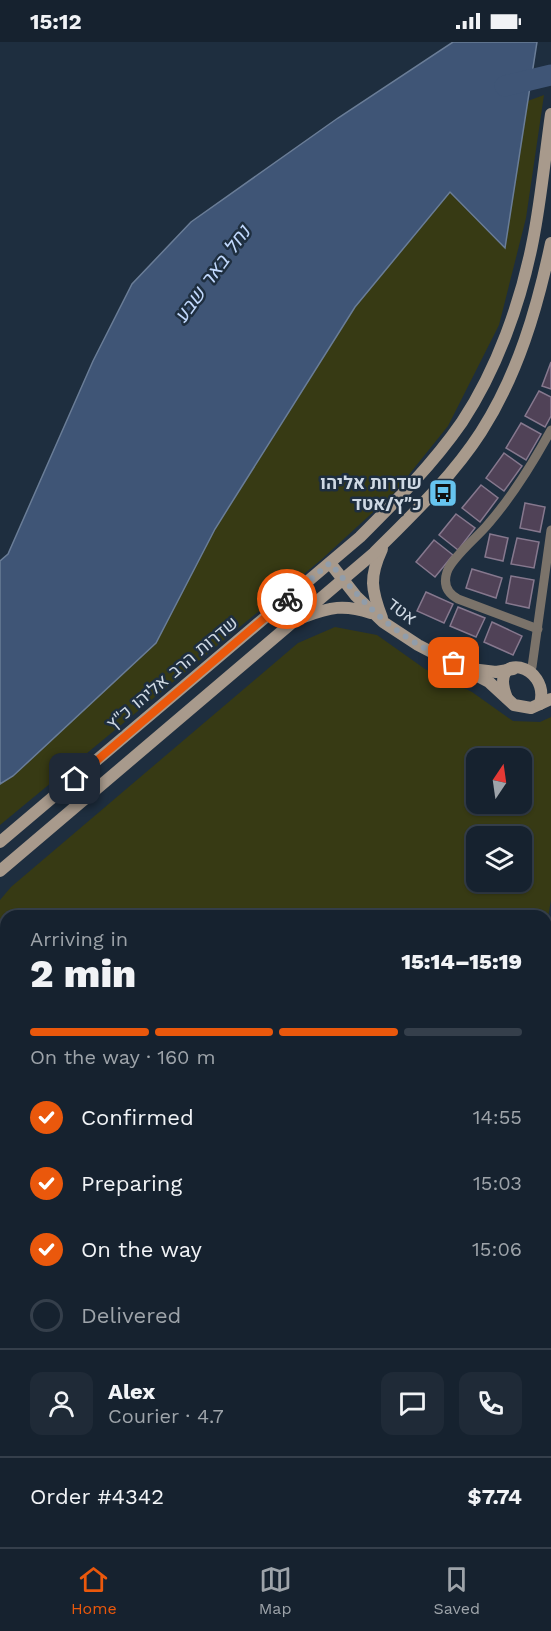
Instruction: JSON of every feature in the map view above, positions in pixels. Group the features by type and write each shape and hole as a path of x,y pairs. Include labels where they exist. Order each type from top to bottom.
{"street":[{"name":"שדרות הרב אליהו כ\"ץ","path":"0,842 330,563 403,494 462,421 481,388 504,334 524,277 533,240 551,114"},
{"path":"0,870 344,579 419,509 480,433 500,398 533,319 551,243"},
{"path":"538,629 458,599 448,591 445,581 449,567 489,523 523,479 550,435"},
{"path":"532,667 551,530"},
{"path":"379,618 372,592 372,578 375,564 385,542"},
{"name":"אטד","path":"330,563 379,618 418,645 489,682 507,698"},
{"path":"295,621 337,606 357,608 379,618"},
{"path":"532,667 548,681 545,701 531,708 520,708 507,698 504,684 513,669 532,667"},
{"name":"אטד","path":"467,669 496,672 513,669"}],"green space":[{"path":"544,95 526,218 499,325 448,426 395,492 322,559 0,825 0,784 13,776 214,529 455,128"},
{"path":"335,627 377,635 425,669 472,692 513,721 540,722 551,717 549,910 0,910 0,900 11,887 298,643"}],"water":[{"path":"453,42 537,42 505,248 450,192 355,307 215,529 156,643 13,776 0,784 0,561 8,554 93,361 132,284 191,222 338,118"}],"building":[{"path":"551,362 551,389 542,386"},
{"path":"539,391 551,397 551,416 545,427 525,416"},
{"path":"521,423 541,434 526,460 506,448"},
{"path":"504,453 522,466 504,491 486,478"},
{"path":"481,485 498,498 480,522 462,508"},
{"path":"525,503 545,507 540,532 520,528"},
{"path":"456,514 475,528 458,550 439,535"},
{"path":"490,534 508,538 503,561 485,557"},
{"path":"517,538 539,542 534,568 511,564"},
{"path":"434,540 453,555 435,577 416,562"},
{"path":"472,569 502,578 496,598 466,588"},
{"path":"511,576 534,580 529,608 506,603"},
{"path":"426,592 453,604 444,623 417,611"},
{"path":"458,607 485,618 476,637 450,626"},
{"path":"492,622 522,636 513,655 484,642"}],"waterway":[{"name":"נחל באר שבע","path":"505,86 551,75"}],"way so far":[{"path":"287,599 330,563 357,596 383,621 418,645 454,663"}],"place":[{"name":"שדרות אליהו כ״ץ/אטד","path":"443,493"}],"route":[{"path":"75,779 287,599"}]}
